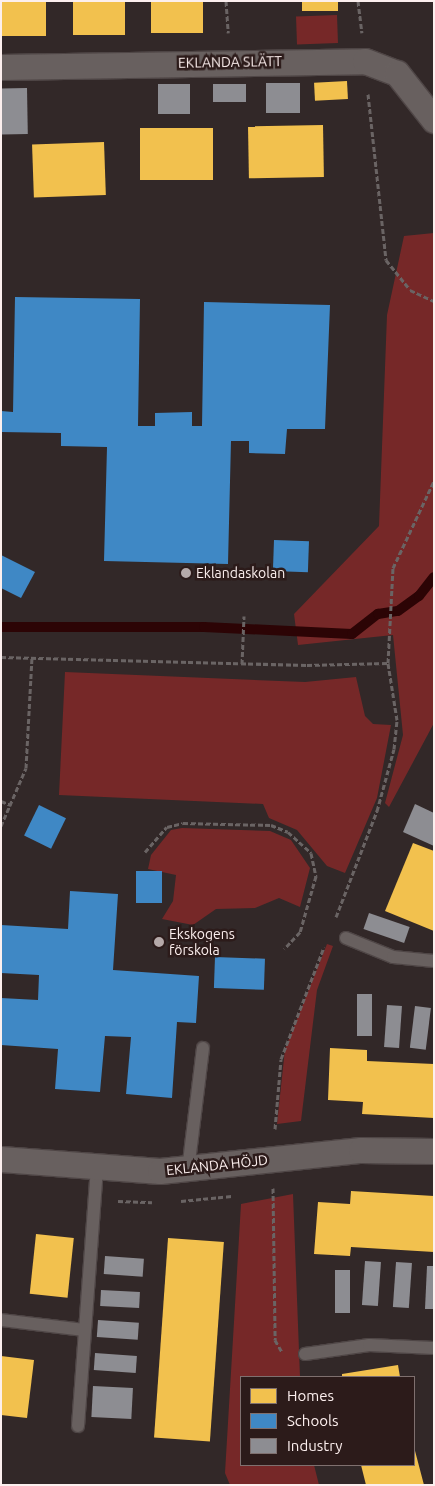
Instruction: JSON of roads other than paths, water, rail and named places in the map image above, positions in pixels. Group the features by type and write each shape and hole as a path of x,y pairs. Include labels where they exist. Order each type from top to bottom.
{"street":[{"name":"EKLANDA SLÄTT","path":"1,66 365,61 397,73 434,120"},
{"name":"EKLANDA HÖJD","path":"1,1159 98,1170 188,1170 361,1150 434,1152"}],"lane":[{"path":"346,938 393,957 434,961"},
{"path":"188,1170 203,1048"},
{"path":"78,1426 98,1170"},
{"path":"1,1320 84,1330"},
{"path":"305,1354 369,1345 434,1348"}],"waterway":[{"path":"1,627 204,627 352,634 378,614 398,611 419,596 434,577"}],"place":[{"name":"Eklandaskolan","path":"186,573"},
{"name":"Ekskogens förskola","path":"159,942"}]}
